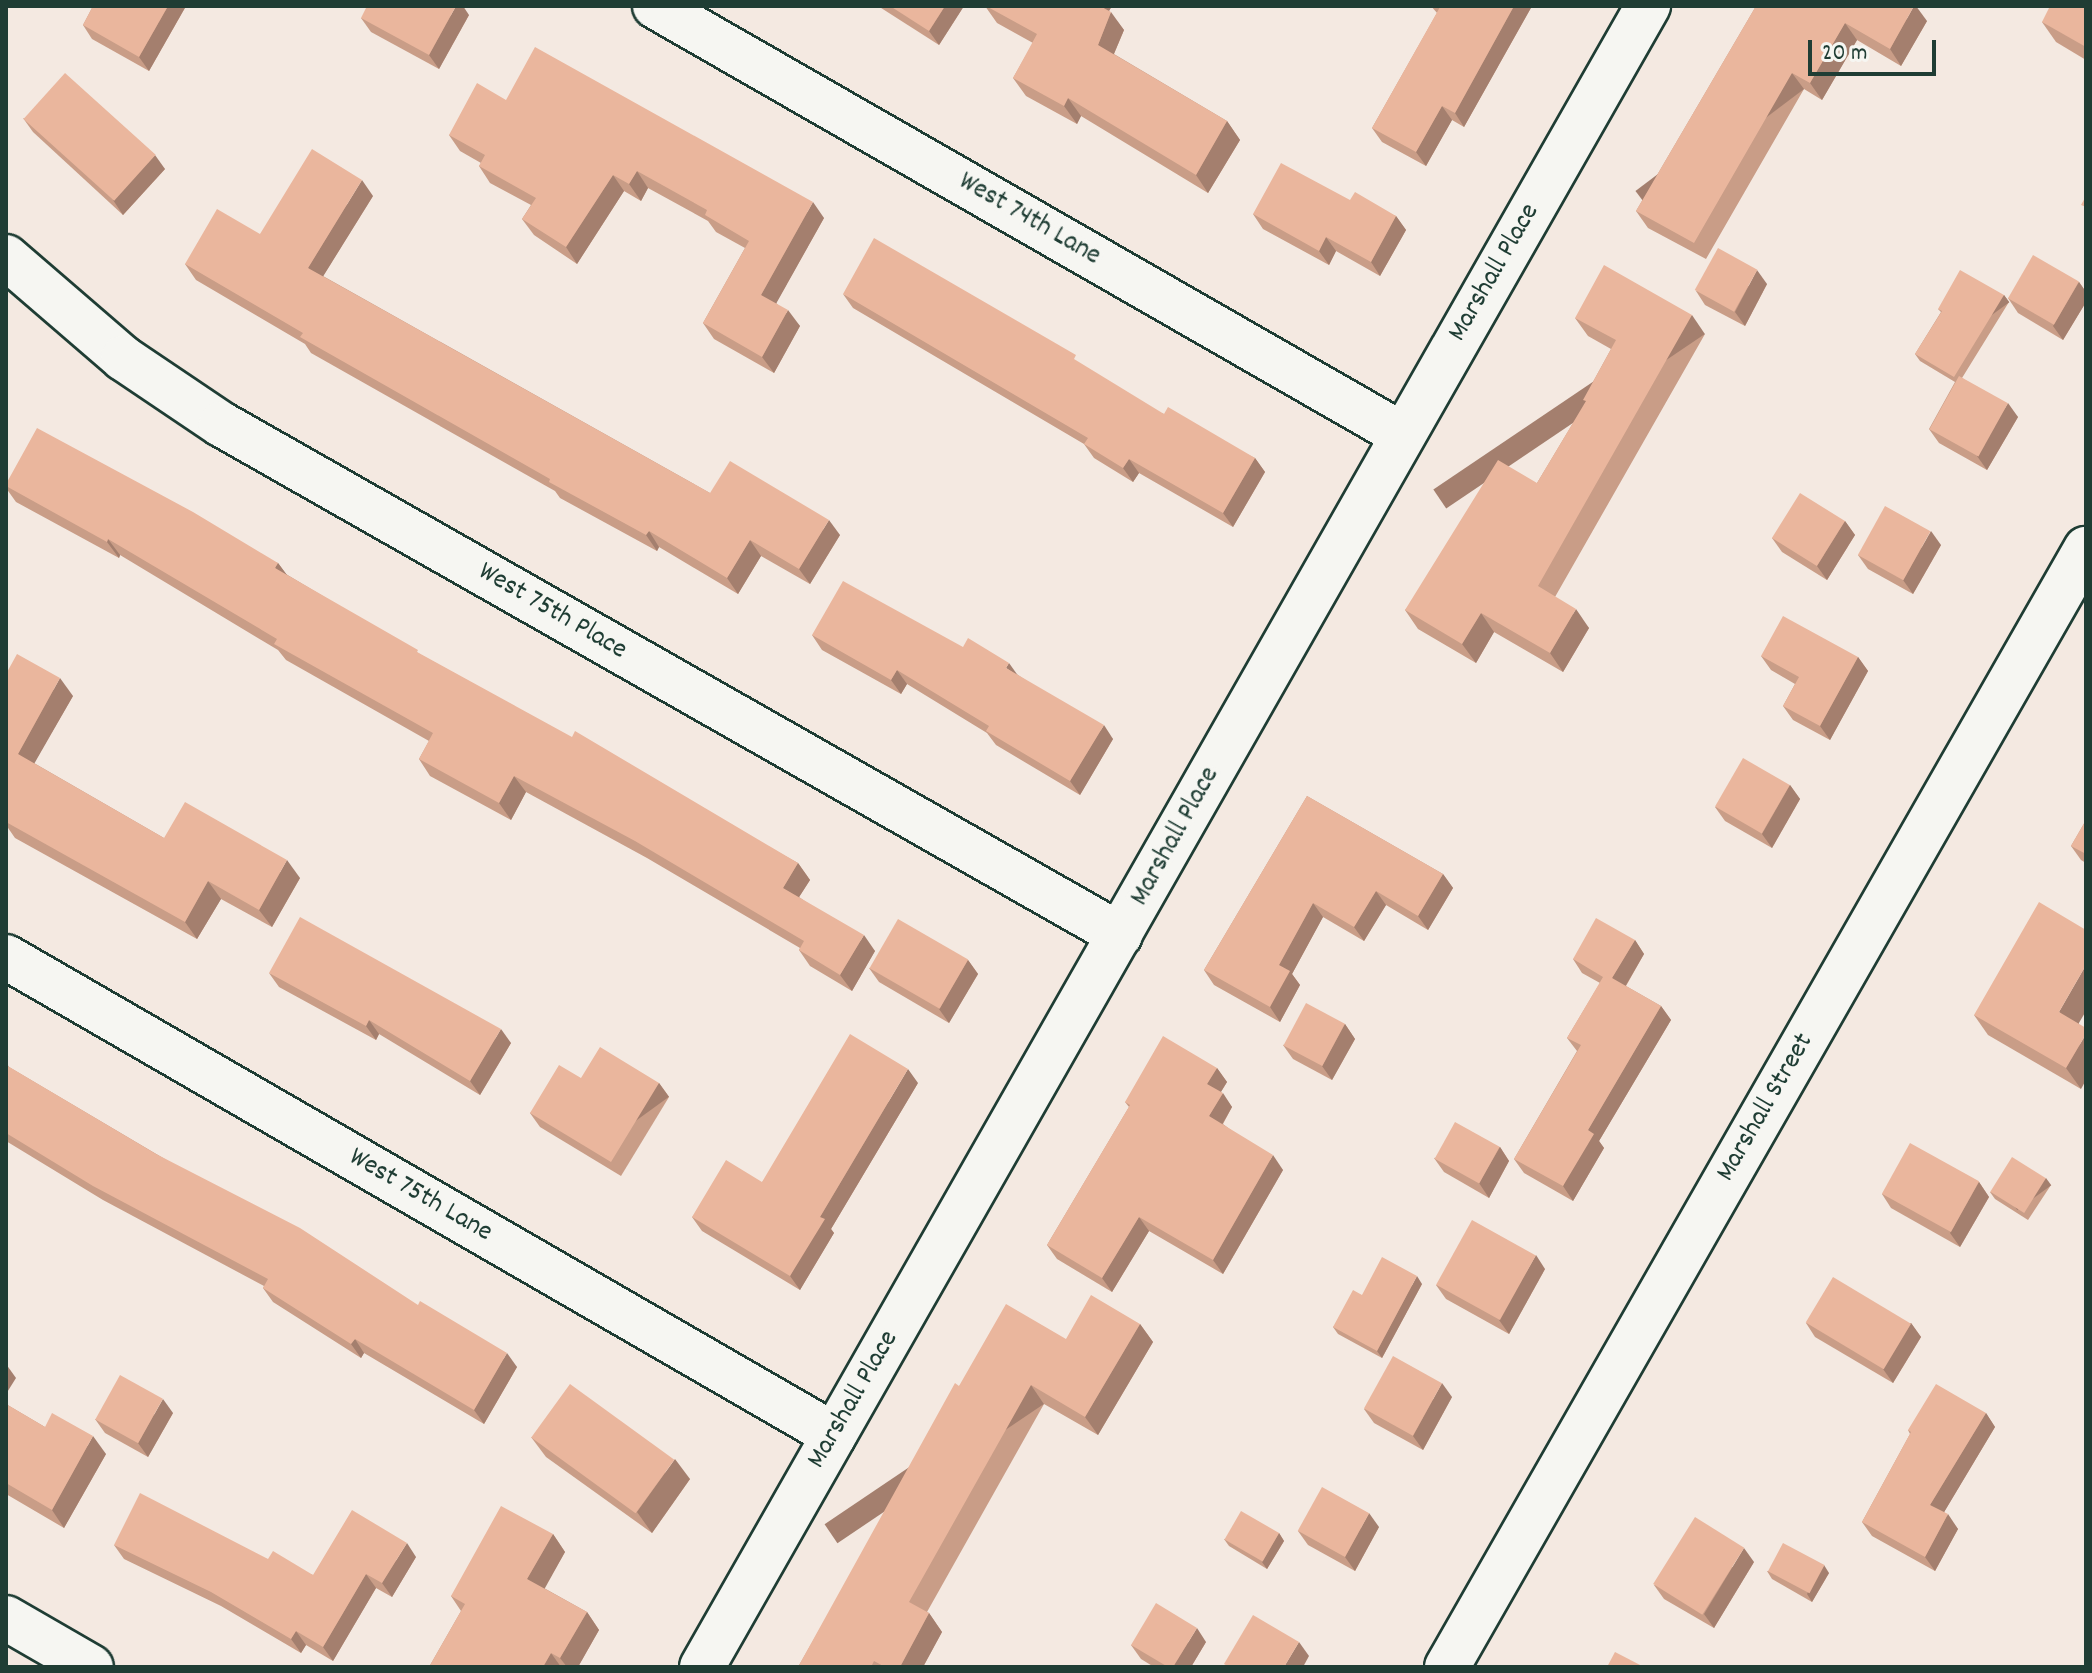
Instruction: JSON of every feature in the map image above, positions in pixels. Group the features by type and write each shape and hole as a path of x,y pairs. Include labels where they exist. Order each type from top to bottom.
{"street":[{"name":"West 74th Lane","path":"655,6 1403,435"},
{"name":"Marshall Place","path":"702,1667 1648,6"},
{"name":"West 75th Place","path":"6,257 123,358 221,424 1120,935"},
{"name":"Marshall Street","path":"1447,1667 2086,549"},
{"name":"West 75th Lane","path":"6,957 834,1435"},
{"path":"6,1618 91,1667"}],"building":[{"path":"93,6 168,6 139,57 83,25"},
{"path":"367,6 456,6 429,55 361,18"},
{"path":"890,6 945,6 929,31"},
{"path":"986,6 1100,6 1111,12 1098,45 1227,121 1196,175 1068,98 1064,106 1013,78 1037,34"},
{"path":"1439,6 1514,6 1455,113 1442,106 1416,152 1372,128"},
{"path":"1756,6 1914,6 1890,49 1845,23 1810,83 1792,73 1694,243 1636,211"},
{"path":"2050,6 2086,6 2086,47 2042,22"},
{"path":"535,47 813,202 761,295 788,310 762,357 703,323 749,241 705,215 707,210 637,171 629,184 613,175 566,247 522,219 536,198 479,166 485,155 449,135 477,83 506,100"},
{"path":"65,73 156,155 114,201 24,119"},
{"path":"312,149 362,180 308,268 710,493 730,461 829,520 799,569 750,540 727,578 649,531 646,535 549,482 550,479 300,337 303,333 185,264 217,209 260,234"},
{"path":"1281,163 1350,200 1355,192 1396,216 1371,262 1326,237 1319,251 1253,214"},
{"path":"874,238 1076,355 1074,359 1164,414 1168,407 1255,458 1223,513 1129,459 1123,468 1084,444 1088,438 843,294"},
{"path":"1718,248 1757,270 1734,312 1695,290"},
{"path":"2033,255 2079,282 2054,325 2008,298"},
{"path":"1604,265 1692,315 1538,586 1576,609 1550,653 1481,613 1462,644 1405,610 1498,460 1537,483 1586,401 1583,400 1616,340 1575,318"},
{"path":"1960,270 2004,295 1954,377 1915,354 1942,311 1938,309"},
{"path":"1959,376 2008,403 1978,457 1929,429"},
{"path":"37,428 193,512 278,563 275,568 417,652 572,737 575,731 798,863 783,888 864,935 840,975 799,950 804,941 635,841 514,776 499,803 419,759 433,733 274,644 277,639 108,539 107,542 6,486"},
{"path":"1800,493 1845,521 1817,566 1772,538"},
{"path":"1885,506 1930,531 1903,580 1858,555"},
{"path":"843,581 963,647 968,638 1009,663 1006,668 1104,725 1070,781 986,731 989,726 897,670 891,680 812,635"},
{"path":"1783,616 1858,657 1820,726 1783,706 1799,677 1761,656"},
{"path":"17,654 60,678 18,754 164,838 185,802 287,860 259,910 208,881 185,922 6,822 6,674"},
{"path":"1743,758 1790,785 1762,833 1715,806"},
{"path":"1307,796 1443,874 1418,916 1376,891 1354,927 1313,903 1279,965 1290,971 1270,1007 1204,970"},
{"path":"2086,820 2086,854 2071,846"},
{"path":"2039,902 2086,930 2086,965 2059,1012 2086,1028 2086,1034 2066,1068 1974,1015"},
{"path":"300,917 501,1029 470,1081 369,1020 366,1026 269,973"},
{"path":"1596,918 1635,940 1612,978 1661,1006 1588,1130 1594,1134 1563,1186 1514,1159 1581,1045 1567,1038 1603,977 1573,959"},
{"path":"898,919 968,960 940,1009 870,968"},
{"path":"1306,1003 1345,1024 1322,1066 1283,1045"},
{"path":"850,1034 908,1069 820,1217 825,1219 790,1276 692,1217 726,1160 762,1182"},
{"path":"1163,1036 1217,1068 1207,1084 1223,1093 1209,1116 1273,1155 1213,1260 1139,1217 1102,1278 1047,1245 1130,1105 1125,1102"},
{"path":"600,1047 659,1083 611,1162 530,1113 559,1065 581,1078"},
{"path":"6,1065 156,1154 300,1228 418,1305 420,1301 507,1353 474,1410 355,1339 351,1344 263,1288 268,1279 93,1186 6,1133"},
{"path":"1455,1122 1500,1147 1479,1183 1435,1159"},
{"path":"1910,1143 1979,1181 1951,1232 1882,1194"},
{"path":"2012,1157 2046,1178 2024,1213 1990,1192"},
{"path":"1472,1220 1536,1255 1500,1320 1436,1285"},
{"path":"1382,1257 1417,1276 1377,1351 1333,1327 1353,1290 1362,1295"},
{"path":"1833,1277 1911,1324 1884,1369 1806,1322"},
{"path":"1091,1295 1140,1324 1085,1417 1031,1385 909,1602 929,1613 900,1667 885,1667 874,1661 871,1667 798,1667 955,1383 959,1386 1006,1304 1066,1339"},
{"path":"1393,1356 1442,1383 1413,1436 1364,1408"},
{"path":"120,1375 163,1399 138,1443 95,1420"},
{"path":"570,1384 674,1460 636,1513 531,1437"},
{"path":"1936,1384 1986,1413 1930,1505 1948,1514 1925,1557 1862,1522 1911,1432 1908,1430"},
{"path":"6,1404 45,1427 52,1413 93,1436 52,1510 6,1483"},
{"path":"1322,1487 1369,1513 1345,1557 1298,1531"},
{"path":"140,1493 268,1559 273,1551 313,1575 352,1510 407,1543 382,1583 366,1574 323,1647 296,1631 291,1639 211,1592 114,1545"},
{"path":"501,1506 553,1534 527,1579 587,1612 560,1658 551,1653 543,1667 429,1667 465,1604 451,1596"},
{"path":"1241,1511 1279,1533 1263,1562 1224,1540"},
{"path":"1695,1517 1744,1548 1702,1615 1653,1584"},
{"path":"1783,1543 1824,1565 1809,1593 1768,1571"},
{"path":"1156,1603 1197,1628 1173,1667 1131,1645"},
{"path":"1253,1615 1299,1642 1284,1667 1229,1667 1224,1664"},
{"path":"1615,1652 1644,1667 1607,1667"}]}
